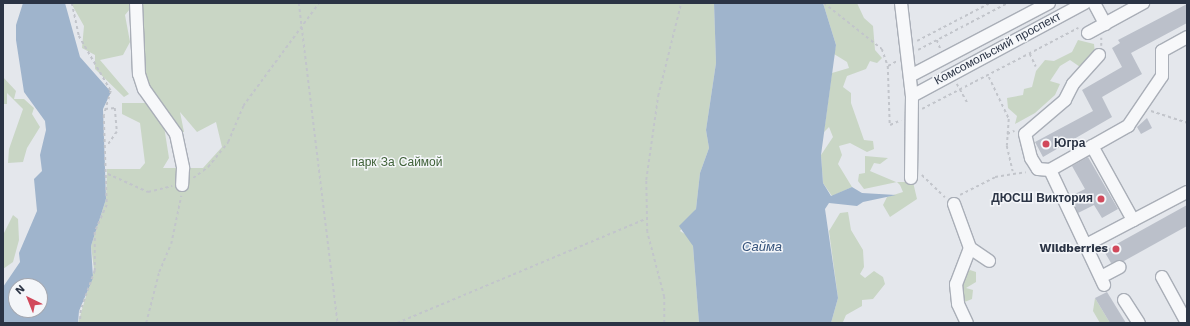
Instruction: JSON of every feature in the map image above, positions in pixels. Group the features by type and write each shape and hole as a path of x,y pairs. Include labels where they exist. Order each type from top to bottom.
{"street":[{"path":"136,3 139,74 144,89 176,134 183,168 182,185"},
{"path":"901,3 905,48 912,96 911,178"},
{"name":"Комсомольский проспект","path":"910,76 1049,3"},
{"name":"Комсомольский проспект","path":"912,96 1084,3"},
{"path":"1094,3 1105,24"},
{"path":"1085,30 1105,24 1143,3"},
{"path":"1039,170 1092,146 1128,126 1138,107 1162,76 1162,51 1187,38"},
{"path":"1100,55 1073,84 1065,100 1025,134 1031,158 1086,244 1103,281 1120,267"},
{"path":"1092,146 1133,220"},
{"path":"1086,244 1187,192"},
{"path":"954,204 970,248 989,261"},
{"path":"967,323 958,304 956,284 970,248"},
{"path":"1162,277 1185,322"},
{"path":"1124,300 1139,323"}],"path":[{"path":"72,3 78,36 111,91 105,109 108,204 93,245 94,278 81,310 80,323"},
{"path":"299,3 338,323"},
{"path":"108,174 148,192 182,185 208,167 228,142 243,106 319,3"},
{"path":"664,323 664,297 646,219 646,180 656,111 681,3"},
{"path":"824,3 882,49 888,66 890,124 911,115 1030,54 1085,30"},
{"path":"905,48 990,3"},
{"path":"905,48 1008,3"},
{"path":"1100,55 1105,24"},
{"path":"1030,54 1036,67"},
{"path":"989,76 1005,106 1009,119 1007,134 1013,171"},
{"path":"956,81 966,102"},
{"path":"1138,107 1187,123"},
{"path":"105,109 115,108 117,132 107,145"},
{"path":"911,178 922,175 954,204 961,193 974,185 1013,171 1039,170"},
{"path":"146,323 159,272 171,244 182,185"},
{"path":"397,323 646,219"}],"green space":[{"path":"71,3 134,4 125,15 130,42 123,55 100,60 129,94 124,97 95,69 95,55 82,48 84,26"},
{"name":"парк За Саймой","path":"140,3 714,3 716,63 706,130 709,148 700,173 696,209 680,231 690,237 693,246 699,323 78,323 94,269 91,246 106,199 107,169 140,169 145,163 140,123 122,114 122,103 148,103 163,120 169,158 163,168 203,168 222,147 216,122 197,132 180,112 184,132 177,132 148,90 137,48"},
{"path":"823,3 857,3 864,18 873,26 875,50 882,58 877,63 870,61 866,69 847,76 843,87 851,93 851,103 864,140 873,141 874,149 867,152 850,143 839,146 842,155 838,164 852,187 832,196 823,183 821,155 833,137 829,127 824,132 832,73 849,68 847,62 834,54 836,45"},
{"path":"1078,40 1094,44 1095,53 1083,69 1070,60 1060,66 1050,81 1060,84 1055,95 1035,113 1015,124 1017,116 1008,108 1007,98 1023,95 1024,89 1032,87 1036,71 1045,60 1054,61 1072,52"},
{"path":"3,77 16,91 14,99 24,99 34,108 32,114 40,127 27,148 23,162 8,163 9,149 23,109 7,93 7,104 3,104"},
{"path":"865,156 888,158 880,164 874,163 870,171 897,182 864,189 858,181 859,174 865,173"},
{"path":"897,182 913,182 917,199 890,217 883,205 887,197 903,192"},
{"path":"848,212 851,230 863,250 864,267 860,274 865,278 874,271 883,277 885,284 873,299 862,300 862,306 846,315 843,322 831,323 838,298 829,231 840,213"},
{"path":"13,215 18,219 19,240 13,262 3,269 3,235"},
{"path":"970,270 976,272 976,282 966,288 973,290 972,299 962,303 963,274"},
{"path":"1095,298 1110,323 1100,323 1093,311"}],"water":[{"path":"23,3 65,3 80,57 111,92 103,109 106,199 91,246 93,278 79,311 78,323 3,323 3,287 8,280 8,318 48,318 48,278 9,278 20,262 19,253 37,211 34,179 42,171 40,155 46,130 45,121 24,92 16,40 16,25"},
{"name":"Сайма","path":"714,3 823,3 836,45 821,155 823,183 831,196 852,187 862,193 896,195 863,202 857,206 829,203 825,209 838,298 831,323 699,323 693,246 679,226 696,209 700,173 709,148 706,130 716,63"}],"building":[{"path":"1187,4 1187,23 1131,53 1142,74 1102,97 1112,117 1043,157 1035,142 1093,111 1082,90 1122,67 1112,48 1120,43 1118,40"},
{"path":"1147,118 1152,128 1141,134 1137,127"},
{"path":"1088,157 1118,209 1102,218 1094,205 1078,213 1071,196 1085,189 1072,166"},
{"path":"1187,205 1187,226 1124,261 1111,263 1104,251"},
{"path":"1107,292 1126,323 1110,323 1095,298"}],"place":[{"name":"Югра","path":"1046,144"},
{"name":"ДЮСШ Виктория","path":"1101,199"},
{"name":"Wildberries","path":"1116,249"}]}
